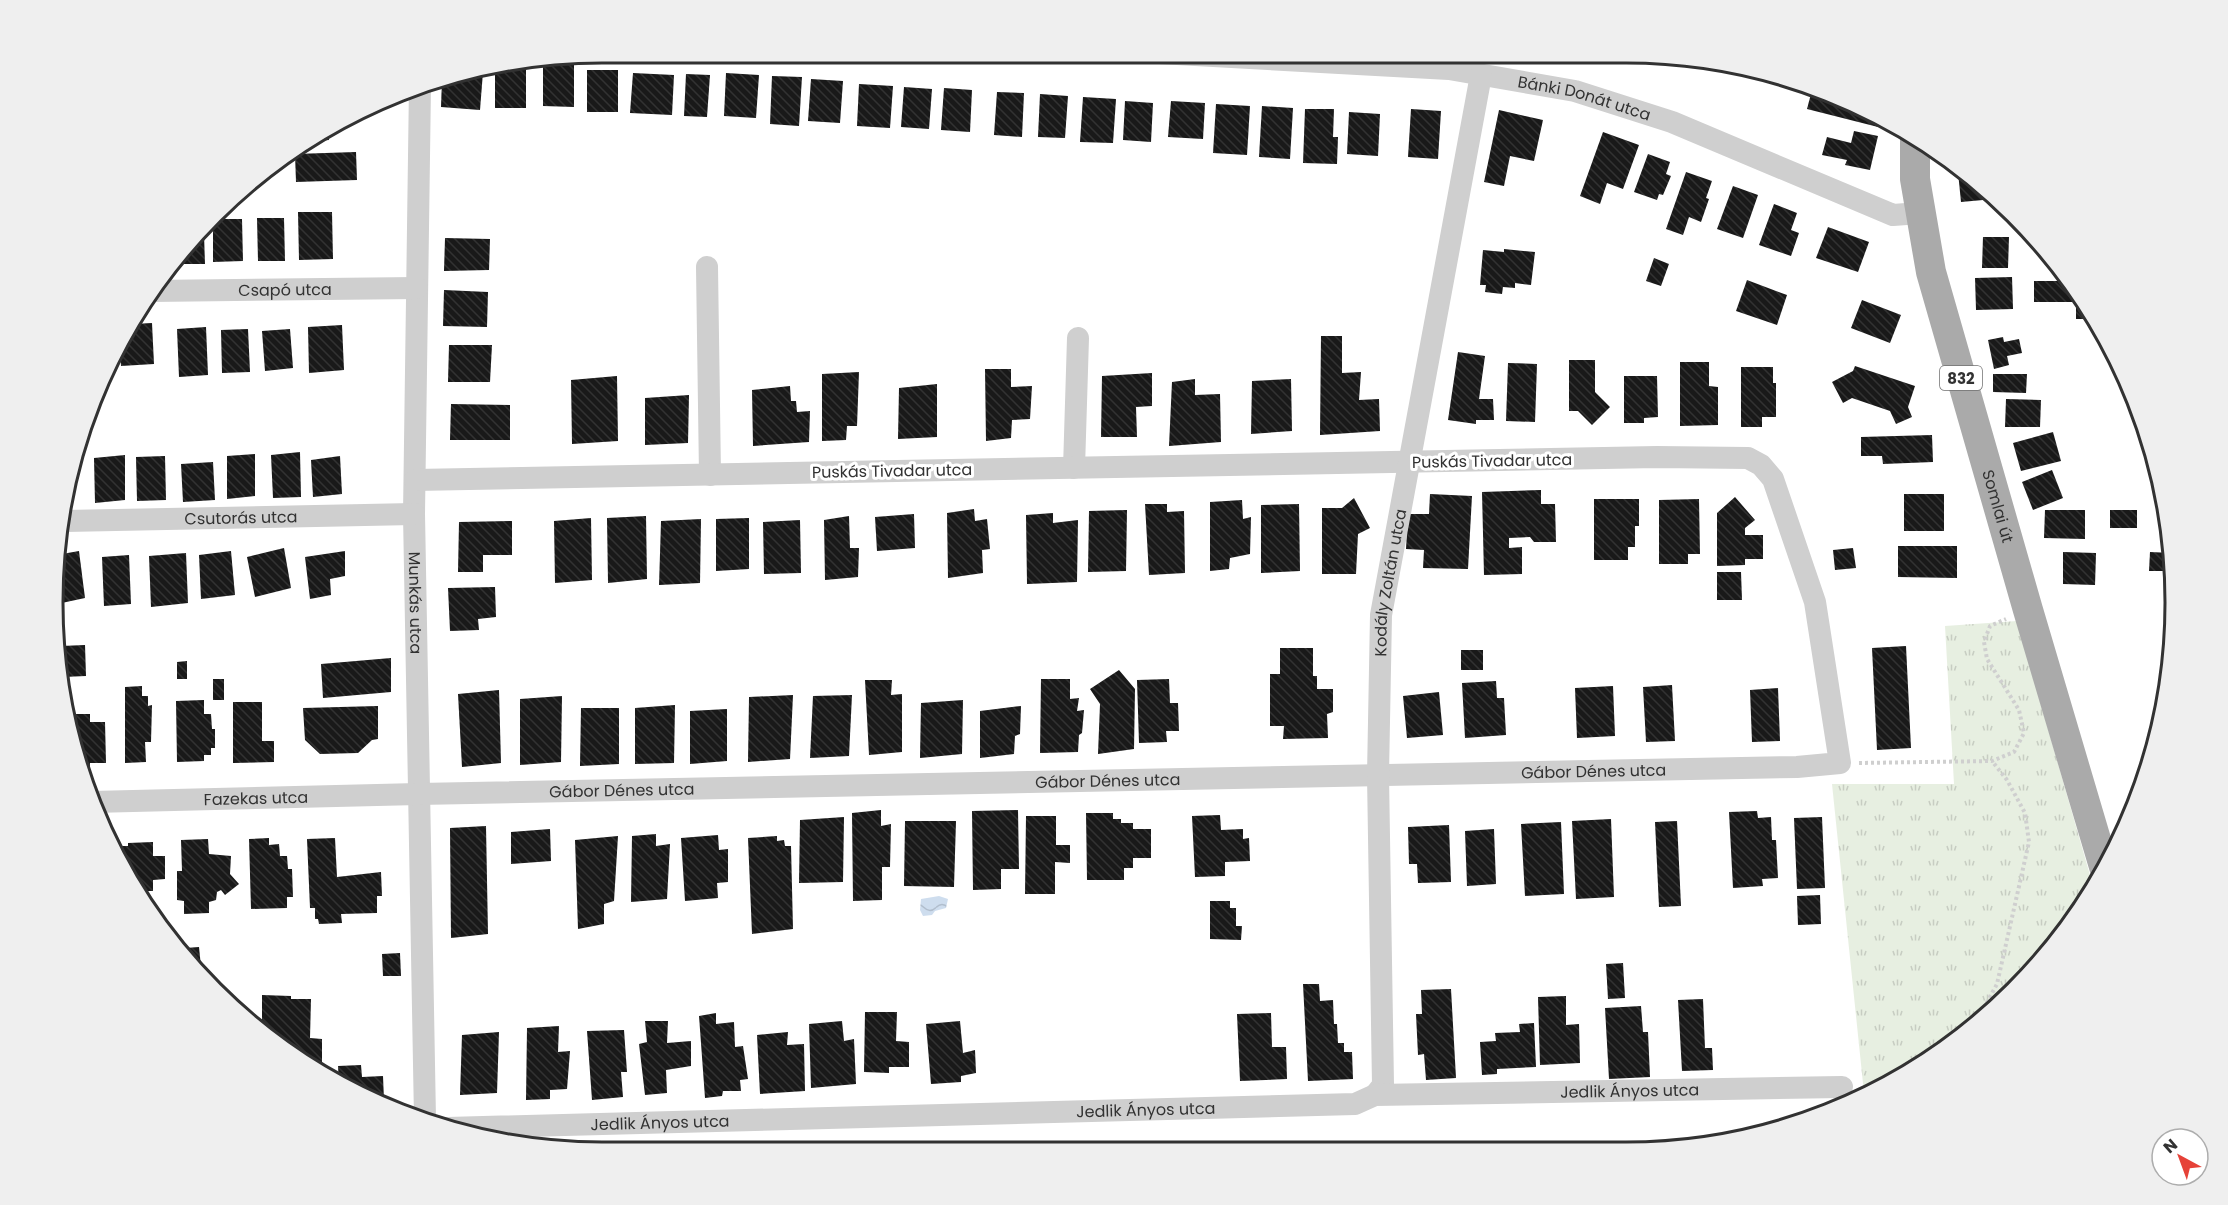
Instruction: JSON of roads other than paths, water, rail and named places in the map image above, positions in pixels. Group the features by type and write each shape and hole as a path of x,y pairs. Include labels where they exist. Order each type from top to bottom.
{"main road":[{"name":"Somlai út","path":"1915,148 1915,179 1931,272 2101,856"}],"street":[{"name":"Bánki Donát utca","path":"1454,63 1481,75 1575,91 1672,122 1893,215 1920,213"},
{"name":"Kodály Zoltán utca","path":"1375,1095 1383,1085 1378,775 1381,615 1481,75"},
{"name":"Munkás utca","path":"420,95 414,514 425,1111"},
{"path":"707,267 710,475"},
{"name":"Csapó utca","path":"162,291 417,288"},
{"path":"1074,468 1078,338"},
{"name":"Puskás Tivadar utca","path":"415,480 1657,457 1748,458 1761,465 1773,479 1815,602 1840,763"},
{"name":"Csutorás utca","path":"70,521 414,514"},
{"name":"Gábor Dénes utca","path":"418,794 1797,767 1840,763"},
{"name":"Fazekas utca","path":"101,802 418,794"},
{"name":"Jedlik Ányos utca","path":"477,1127 1355,1104 1375,1095 1842,1087"}],"water":[{"path":"939,896 948,899 946,908 935,911 932,915 923,916 920,910 921,899"}]}
